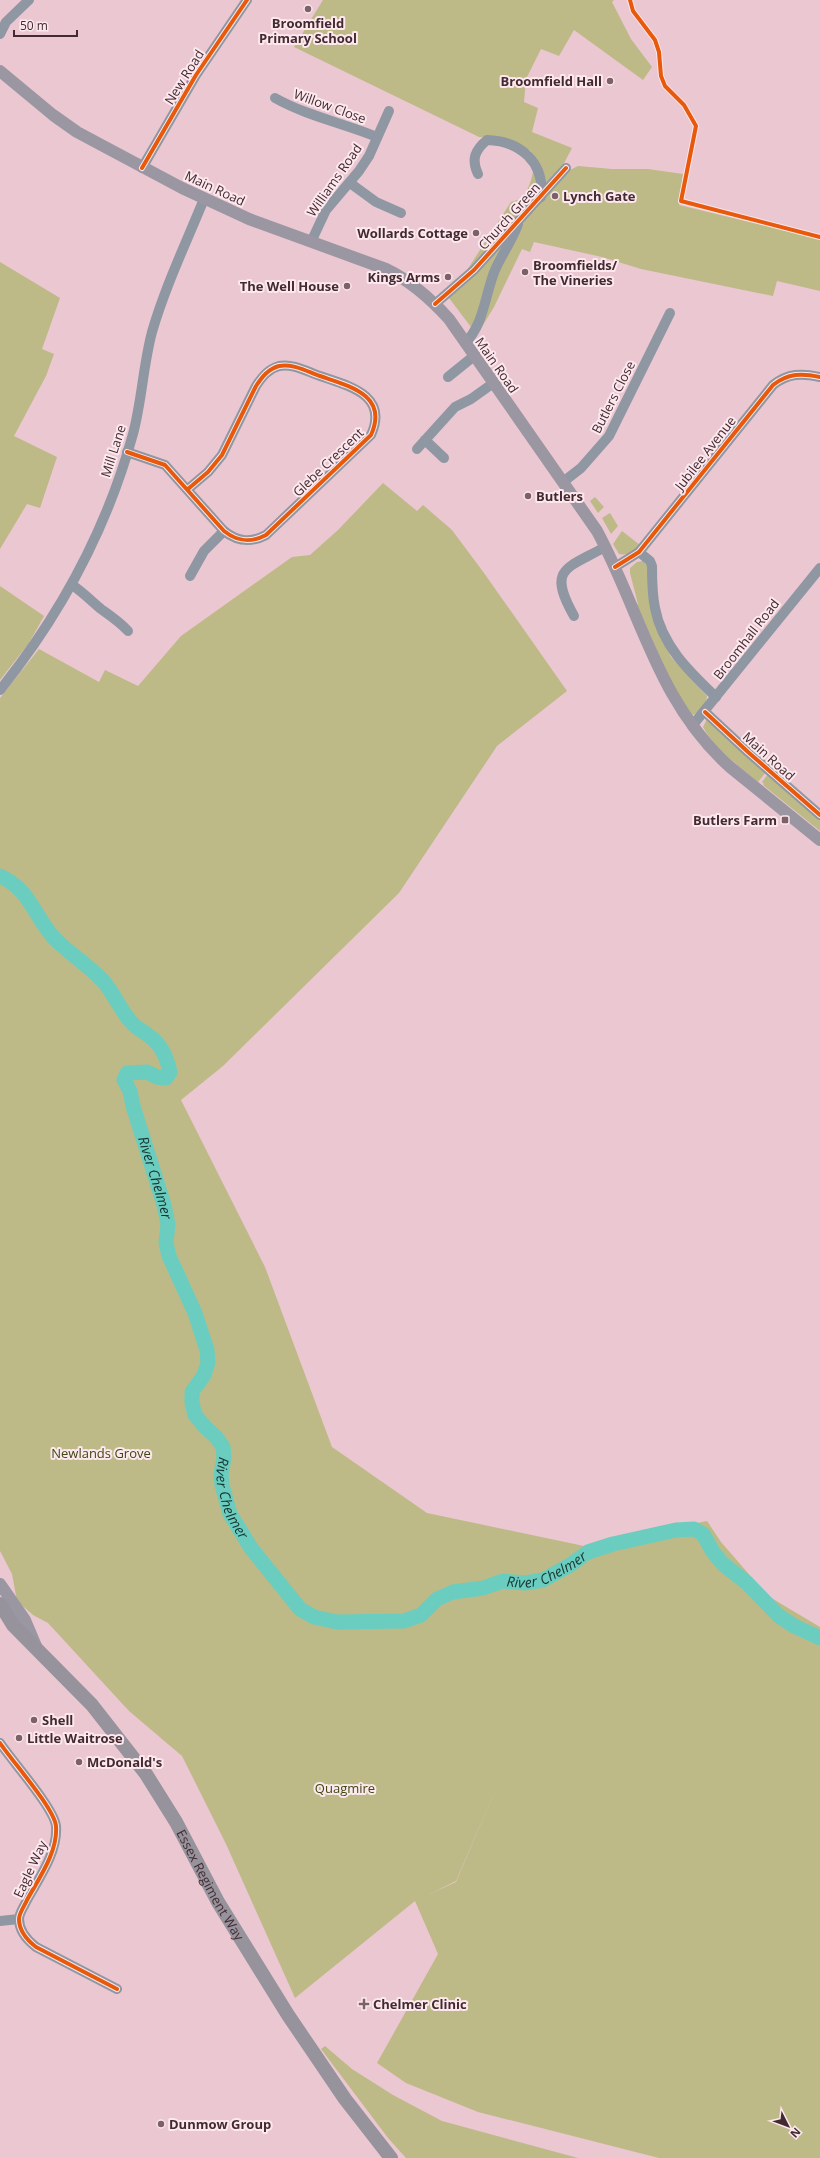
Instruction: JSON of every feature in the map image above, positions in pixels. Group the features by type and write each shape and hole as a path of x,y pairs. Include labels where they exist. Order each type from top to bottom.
{"highway":[{"name":"Essex Regiment Way","path":"0,1604 13,1625"},
{"name":"Essex Regiment Way","path":"0,1618 13,1625 36,1646 92,1705 146,1774 176,1822 218,1902 288,2015 345,2099 391,2158"}],"main road":[{"name":"Main Road","path":"0,72 65,124 142,168 204,199 249,219 391,271 406,279 435,304 465,343 492,384 586,514 615,567 660,673 692,726 715,754 820,840"},
{"path":"0,1584 25,1620 36,1646"}],"street":[{"path":"0,34 3,22 29,0"},
{"name":"New Road","path":"142,168 196,75 247,0"},
{"name":"Willow Close","path":"275,98 311,115 351,127 377,137"},
{"name":"Williams Road","path":"311,242 326,210 350,183 369,156 389,111"},
{"name":"Church Green","path":"478,174 474,167 474,156 480,146 487,140 504,142 521,148 530,157 543,183 541,197"},
{"name":"Church Green","path":"435,304 466,278 566,168"},
{"path":"350,183 376,202 401,212"},
{"name":"Mill Lane","path":"0,690 34,647 72,585 98,531 127,452 138,414 152,332 204,199"},
{"name":"Church Green","path":"465,343 475,333 495,270 507,249 519,221"},
{"name":"Church Green","path":"466,278 488,264 492,264 495,270"},
{"name":"Butlers Close","path":"564,482 585,464 609,436 670,312"},
{"path":"448,377 474,356"},
{"name":"Glebe Crescent","path":"127,452 165,465 188,488 224,531 232,538 249,541 266,535 371,435 375,424 375,411 367,396 352,387 293,366 280,366 274,368 262,377 256,386 216,464 188,488"},
{"name":"Jubilee Avenue","path":"615,567 639,552 773,385 780,379 797,373 820,377"},
{"path":"417,449 455,407 471,399 492,384"},
{"path":"425,440 444,458"},
{"path":"190,576 204,551 224,531"},
{"path":"574,616 561,593 561,578 568,568 605,547"},
{"path":"639,552 650,561 652,566 655,609 671,647 685,666 716,697"},
{"name":"Broomhall Road","path":"692,726 705,712 820,568"},
{"path":"72,585 87,595 103,610 116,618 128,631"},
{"name":"Main Road","path":"705,712 820,815"},
{"name":"Eagle Way","path":"0,1743 48,1808 56,1825 55,1842 49,1858 19,1919 21,1931 27,1940 36,1947 116,1989"},
{"path":"0,1920 19,1919"}],"green space":[{"path":"323,0 614,0 612,2 631,39 652,67 643,80 574,30 559,56 541,49 526,79 524,102 538,108 532,132 572,148 561,169 566,172 578,166 612,169 648,169 683,174 679,205 820,239 820,291 777,281 773,296 641,269 602,257 534,242 530,252 522,249 494,307 477,335 449,298 511,202 523,198 532,175 533,157 531,151 501,138 479,137 294,47"},
{"path":"0,262 60,298 42,349 54,354 46,376 14,436 57,457 40,508 27,504 0,549"},
{"path":"383,483 417,511 423,505 452,530 567,691 497,746 399,893 223,1066 181,1100 265,1267 332,1447 427,1513 584,1546 707,1521 721,1542 768,1596 820,1627 820,2158 659,2158 478,2112 406,2083 377,2063 438,1954 415,1901 295,1998 226,1844 182,1756 129,1711 48,1623 33,1615 17,1601 12,1574 0,1551 0,698 39,649 99,682 105,670 138,686 181,636 292,557 310,555 338,530","holes":["500,1779 456,1882 430,1894 456,1881"]},
{"path":"595,497 604,507 598,513 590,501"},
{"path":"610,513 618,526 611,534 602,518"},
{"path":"622,531 640,545 628,554 619,554 613,544"},
{"path":"643,561 647,566 655,622 671,657 707,696 706,702 697,712 692,715 673,687 637,605 630,568 637,562"},
{"path":"0,586 44,616 29,643 0,680"},
{"path":"707,719 766,772 758,782 714,743 703,727"},
{"path":"768,774 820,818 820,831 763,785 764,784 762,782"},
{"path":"325,2046 352,2069 393,2095 442,2121 578,2158 406,2158 388,2138 321,2049"}],"waterway":[{"name":"River Chelmer","path":"0,876 19,889 55,939 103,981 129,1020 157,1043 165,1057 170,1072 166,1078 157,1077 147,1072 127,1073 124,1080 130,1091 133,1106 164,1205 168,1224 166,1243 169,1256 195,1313 207,1350 208,1363 204,1375 192,1392 192,1403 195,1415 216,1437 223,1447 224,1458 221,1474 222,1485 230,1514 251,1548 300,1609 314,1617 337,1622 404,1621 421,1615 437,1599 453,1592 483,1588 503,1581 525,1583 543,1580 570,1565 588,1552 613,1544 676,1530 694,1529 703,1534 713,1552 723,1564 747,1583 779,1616 794,1626 820,1638"}],"cycle path":[{"path":"142,168 196,75 247,0"},
{"path":"630,0 633,11 655,40 659,52 661,76 665,86 684,105 696,126 681,201 820,237"},
{"path":"435,304 474,270 566,168"},
{"path":"127,452 165,465 224,531 239,539 250,540 266,535 371,435 375,421 375,410 370,401 363,394 343,384 295,367 284,365 275,367 266,374 256,386 222,455 208,472 188,489"},
{"path":"615,567 639,552 773,385 784,378 795,375 820,377"},
{"path":"705,712 820,815"},
{"path":"0,1743 41,1797 54,1818 56,1826 56,1836 51,1855 20,1914 20,1927 27,1938 36,1947 117,1989"}],"place":[{"name":"Broomfield Primary School","path":"308,9"},
{"name":"Broomfield Hall","path":"610,81"},
{"name":"Lynch Gate","path":"555,196"},
{"name":"Wollards Cottage","path":"476,233"},
{"name":"Broomfields/ The Vineries","path":"525,272"},
{"name":"Kings Arms","path":"448,277"},
{"name":"The Well House","path":"347,286"},
{"name":"Butlers","path":"528,496"},
{"name":"Butlers Farm","path":"785,820"},
{"name":"Shell","path":"34,1720"},
{"name":"Little Waitrose","path":"19,1738"},
{"name":"McDonald's","path":"79,1762"},
{"name":"Chelmer Clinic","path":"364,2004"},
{"name":"Dunmow Group","path":"161,2124"}],"park label":[{"name":"Newlands Grove","path":"101,1453"},
{"name":"Quagmire","path":"345,1788"}]}
